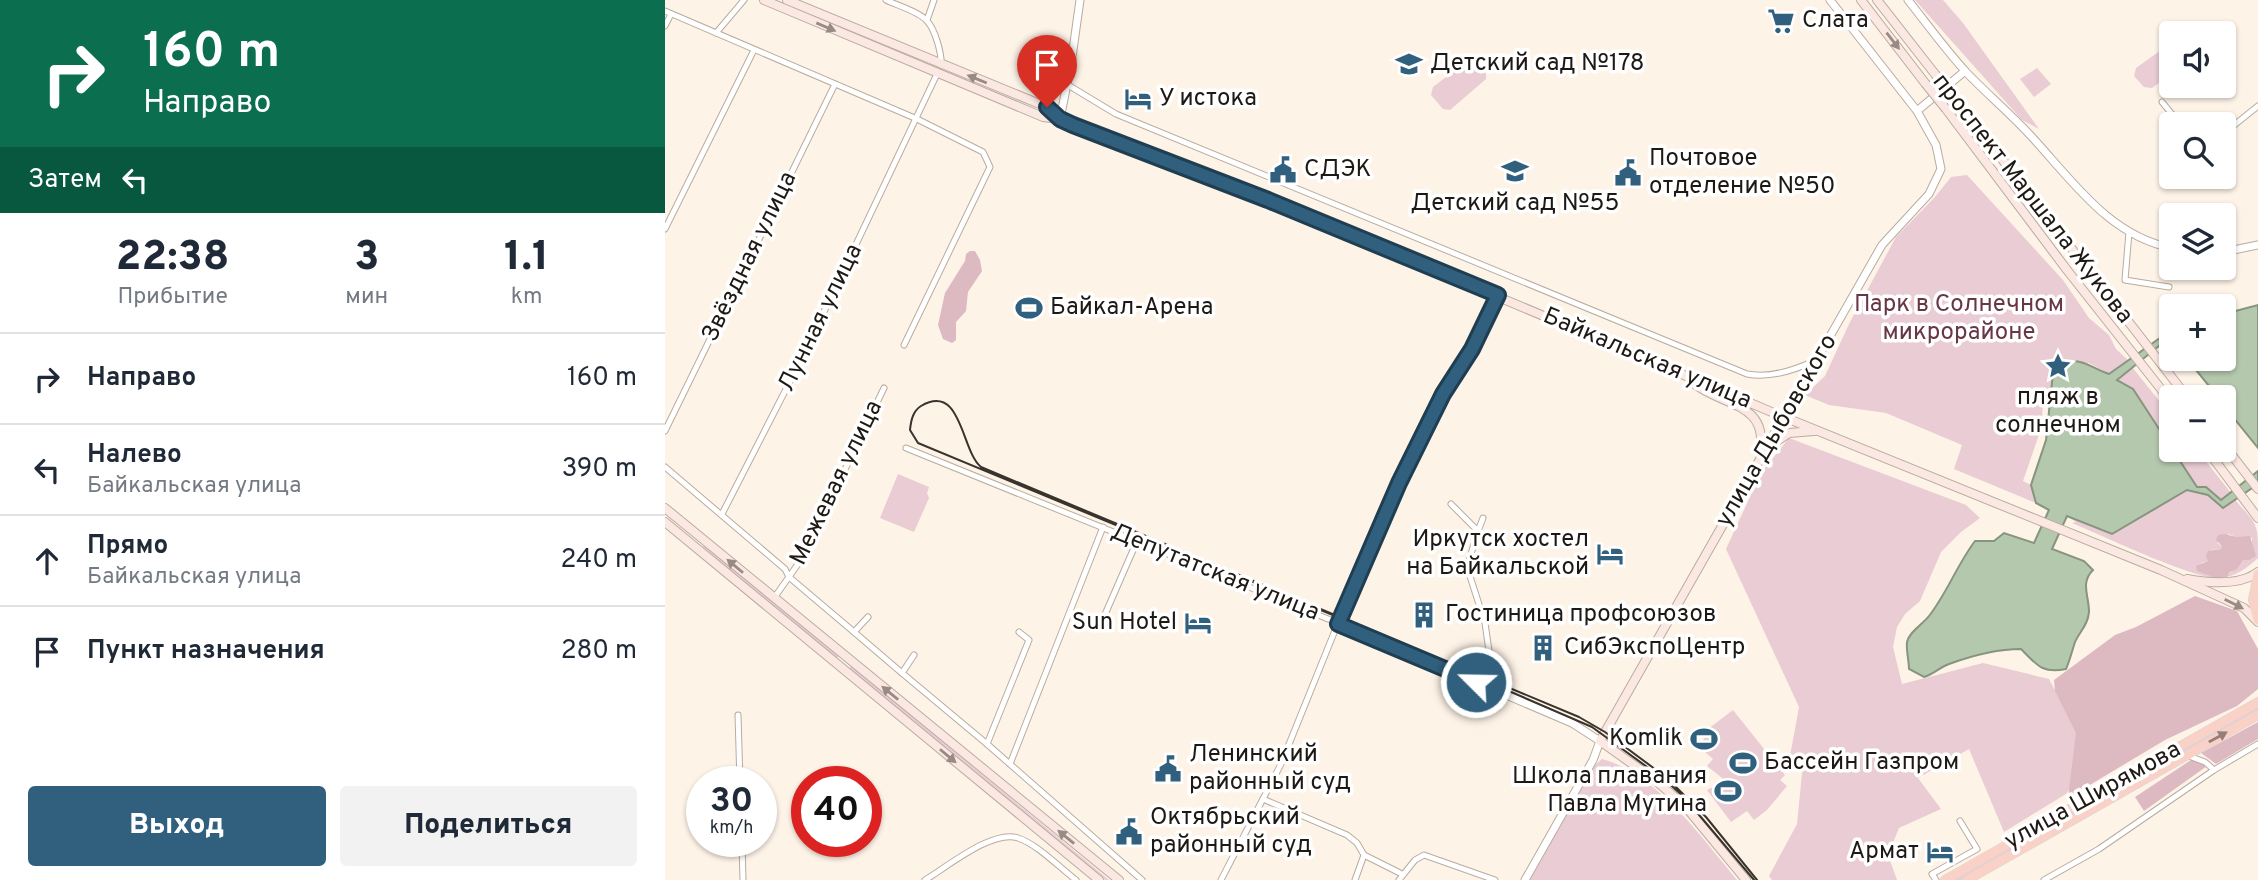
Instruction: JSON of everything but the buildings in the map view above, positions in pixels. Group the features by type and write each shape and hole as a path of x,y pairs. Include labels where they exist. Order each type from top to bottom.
{"main road":[{"path":"764,0 1043,117 1060,119"},
{"path":"787,0 1047,107 1060,119"},
{"name":"проспект Маршала Жукова","path":"1861,0 2159,387"},
{"name":"проспект Маршала Жукова","path":"1877,0 2178,385"},
{"name":"Байкальская улица","path":"1060,119 1268,200 1685,376 2161,570"},
{"path":"1685,376 1702,391 1751,413 1761,431 1761,455"},
{"name":"улица Дыбовского","path":"1600,741 1784,417"},
{"path":"1761,455 1789,433 1819,431"},
{"path":"2236,461 2258,489"},
{"path":"2217,462 2258,517"},
{"path":"665,508 1119,880"},
{"path":"665,522 1099,880"},
{"path":"2161,570 2192,580 2215,583 2258,573"},
{"path":"2161,570 2243,608 2258,621"},
{"path":"2258,573 2253,600 2258,621"},
{"name":"улица Ширямова","path":"1945,880 2258,702"},
{"name":"улица Ширямова","path":"1967,880 2254,717"},
{"name":"Депутатская улица","path":"1600,741 1655,780 1685,806 1746,880"}],"street":[{"path":"716,33 744,0"},
{"path":"886,0 927,20 937,41 942,58 941,65"},
{"path":"927,20 934,0"},
{"path":"1060,119 1080,0"},
{"name":"улица Дыбовского","path":"1784,417 1882,245 1929,194 1939,177 1941,160 1936,145 1917,111 1830,0"},
{"path":"1908,0 1965,71 2031,136 2105,217 2159,246"},
{"path":"665,26 668,13 917,119 983,152 990,167 904,345"},
{"path":"665,229 754,50"},
{"path":"1917,111 1965,71"},
{"name":"Лунная улица","path":"722,514 801,360 937,74"},
{"name":"Звёздная улица","path":"665,431 835,84"},
{"path":"1067,85 1116,114 1748,374 1759,376 1776,373 1805,366 1818,359"},
{"path":"2162,103 2170,112"},
{"path":"2236,124 2258,106"},
{"path":"2129,232 2125,279 2169,287"},
{"path":"2236,250 2258,245"},
{"path":"1221,880 1281,764 1399,483 1443,394 1472,349 1498,295"},
{"name":"Межевая улица","path":"774,598 803,557 884,388"},
{"name":"Депутатская улица","path":"906,448 1476,682 1572,723 1600,741"},
{"path":"665,467 1142,880"},
{"path":"1451,504 1478,531"},
{"path":"1476,682 1489,651 1485,624 1467,567 1483,518"},
{"path":"1010,764 1103,527"},
{"path":"695,546 701,538"},
{"path":"1103,619 1137,541"},
{"path":"854,632 868,617"},
{"path":"987,744 1029,640 1020,632"},
{"path":"902,673 914,655"},
{"path":"842,668 847,666 849,659"},
{"path":"737,715 739,766"},
{"name":"улица Дыбовского","path":"1525,880 1593,760 1600,741"},
{"path":"2044,880 2099,849 2214,770 2258,744"},
{"path":"2186,755 2195,757 2214,770"},
{"path":"1263,799 1347,835 1357,843 1364,855 1401,877 1415,860 1424,855 1496,880"},
{"path":"1936,880 1933,874 1977,849 1960,821"},
{"path":"926,880 989,841 1010,836 1021,838 1033,846 1076,880"},
{"path":"1355,880 1364,855"},
{"path":"742,857 743,880"}],"green space":[{"path":"1915,0 1943,0 1963,23 2039,129 2022,120"},
{"path":"2159,52 2159,83 2152,88 2144,87 2134,76 2136,68"},
{"path":"1471,58 1482,67 1486,79 1450,110 1443,109 1431,95 1433,87"},
{"path":"2037,68 2051,84 2034,97 2020,79"},
{"name":"Парк в Солнечном микрорайоне","path":"1967,175 2063,280 2089,318 2109,335 2116,349 2129,361 2109,374 2089,363 2053,373 2049,404 2043,404 2041,429 2023,481 2031,485 2036,503 1954,469 1962,445 1886,413 1829,405 1805,395 1825,376 1850,322 1896,237 1951,177"},
{"path":"2132,367 2159,401 2159,427 2133,389 2117,380"},
{"path":"1789,438 1966,505 1980,518 1941,552 1920,601 1905,614 1897,627 1893,647 1902,684 1983,663 2049,679 2064,707 2085,727 2081,775 2066,794 2004,832 1969,749 1918,778 1941,809 1899,828 1888,855 1897,880 1772,880 1769,876 1797,824 1803,763 1790,756 1799,707 1726,549 1761,473"},
{"path":"2181,462 2206,462 2231,493 2221,500 2206,487 2197,487"},
{"path":"898,474 929,487 929,498 914,532 880,518"},
{"path":"2187,490 2208,495 2223,508 2235,500 2255,525 2258,558 2237,573 2226,577 2217,578 2227,576 2243,560 2252,543 2252,538 2229,534 2217,543 2222,546 2221,549 2211,550 2209,561 2201,563 2216,578 2208,577 2125,546 2072,523 2076,522 2067,516 2112,534"},
{"path":"705,544 840,655 836,659 703,547"},
{"path":"852,666 1109,880 1105,880 849,668"},
{"path":"2258,704 2258,712 1963,880 1953,880"},
{"name":"Бассейн Газпром","path":"1733,710 1785,775 1780,780 1787,786 1767,810 1754,820 1747,811 1731,822 1707,790 1726,781 1707,766 1713,759 1698,746 1708,734 1712,735 1708,729"},
{"path":"1602,759 1641,778 1677,809 1737,880 1530,880 1594,766"}],"shaded area":[{"path":"970,251 975,251 982,271 968,292 966,311 956,322 956,340 952,343 943,339 938,325 945,293"},
{"path":"2258,305 2258,448 2236,421 2236,385 2208,385 2197,371 2236,371 2236,311"},
{"path":"2159,339 2159,346 2117,380 2133,389 2159,429 2159,462 2181,462 2197,487 2206,487 2221,500 2258,471 2258,484 2223,508 2208,495 2187,490 2112,534 2067,516 2052,549 2084,561 2093,570 2086,585 2088,617 2075,642 2066,669 2045,669 2021,649 2012,649 1966,658 1924,677 1909,669 1908,638 1935,607 1975,541 1994,541 2004,533 2034,543 2049,510 2036,503 2031,485 2046,440 2053,373 2067,362 2074,361 2109,374"},
{"path":"2218,535 2250,536 2256,556 2243,560 2227,577 2216,578 2197,571 2196,566 2208,561 2208,551 2221,549 2222,546 2216,540"},
{"path":"2195,596 2237,611 2258,649 2258,689 2237,706 2165,740 2068,798 2076,733 2055,691 2054,680 2115,635"},
{"path":"2258,722 2258,739 2216,764 2201,753"},
{"path":"2194,758 2207,766 2144,811 2135,797"}],"tram line":[{"path":"1754,880 1684,797 1592,727 1340,618 918,443 910,430 914,413 921,406 935,401 945,403 953,411 974,459 981,467 1579,717 1605,732 1667,778 1706,817 1757,880"}],"place":[{"name":"Слата","path":"1781,21"},
{"name":"Детский сад №178","path":"1409,64"},
{"name":"У истока","path":"1138,99"},
{"name":"СДЭК","path":"1283,170"},
{"name":"Детский сад №55","path":"1515,171"},
{"name":"Почтовое отделение №50","path":"1628,173"},
{"name":"Байкал-Арена","path":"1029,308"},
{"name":"пляж в солнечном","path":"2058,366"},
{"name":"Иркутск хостел на Байкальской","path":"1610,554"},
{"name":"Гостиница профсоюзов","path":"1424,615"},
{"name":"Sun Hotel","path":"1198,623"},
{"name":"СибЭкспоЦентр","path":"1543,648"},
{"name":"Komlik","path":"1704,739"},
{"name":"Бассейн Газпром","path":"1743,763"},
{"name":"Ленинский районный суд","path":"1168,769"},
{"name":"Школа плавания Павла Мутина","path":"1728,791"},
{"name":"Октябрьский районный суд","path":"1129,832"},
{"name":"Армат","path":"1940,852"}],"route":[{"path":"1047,107 1060,119 1073,125 1268,200 1498,295 1472,349 1447,386 1399,483 1338,624 1476,682"}]}
